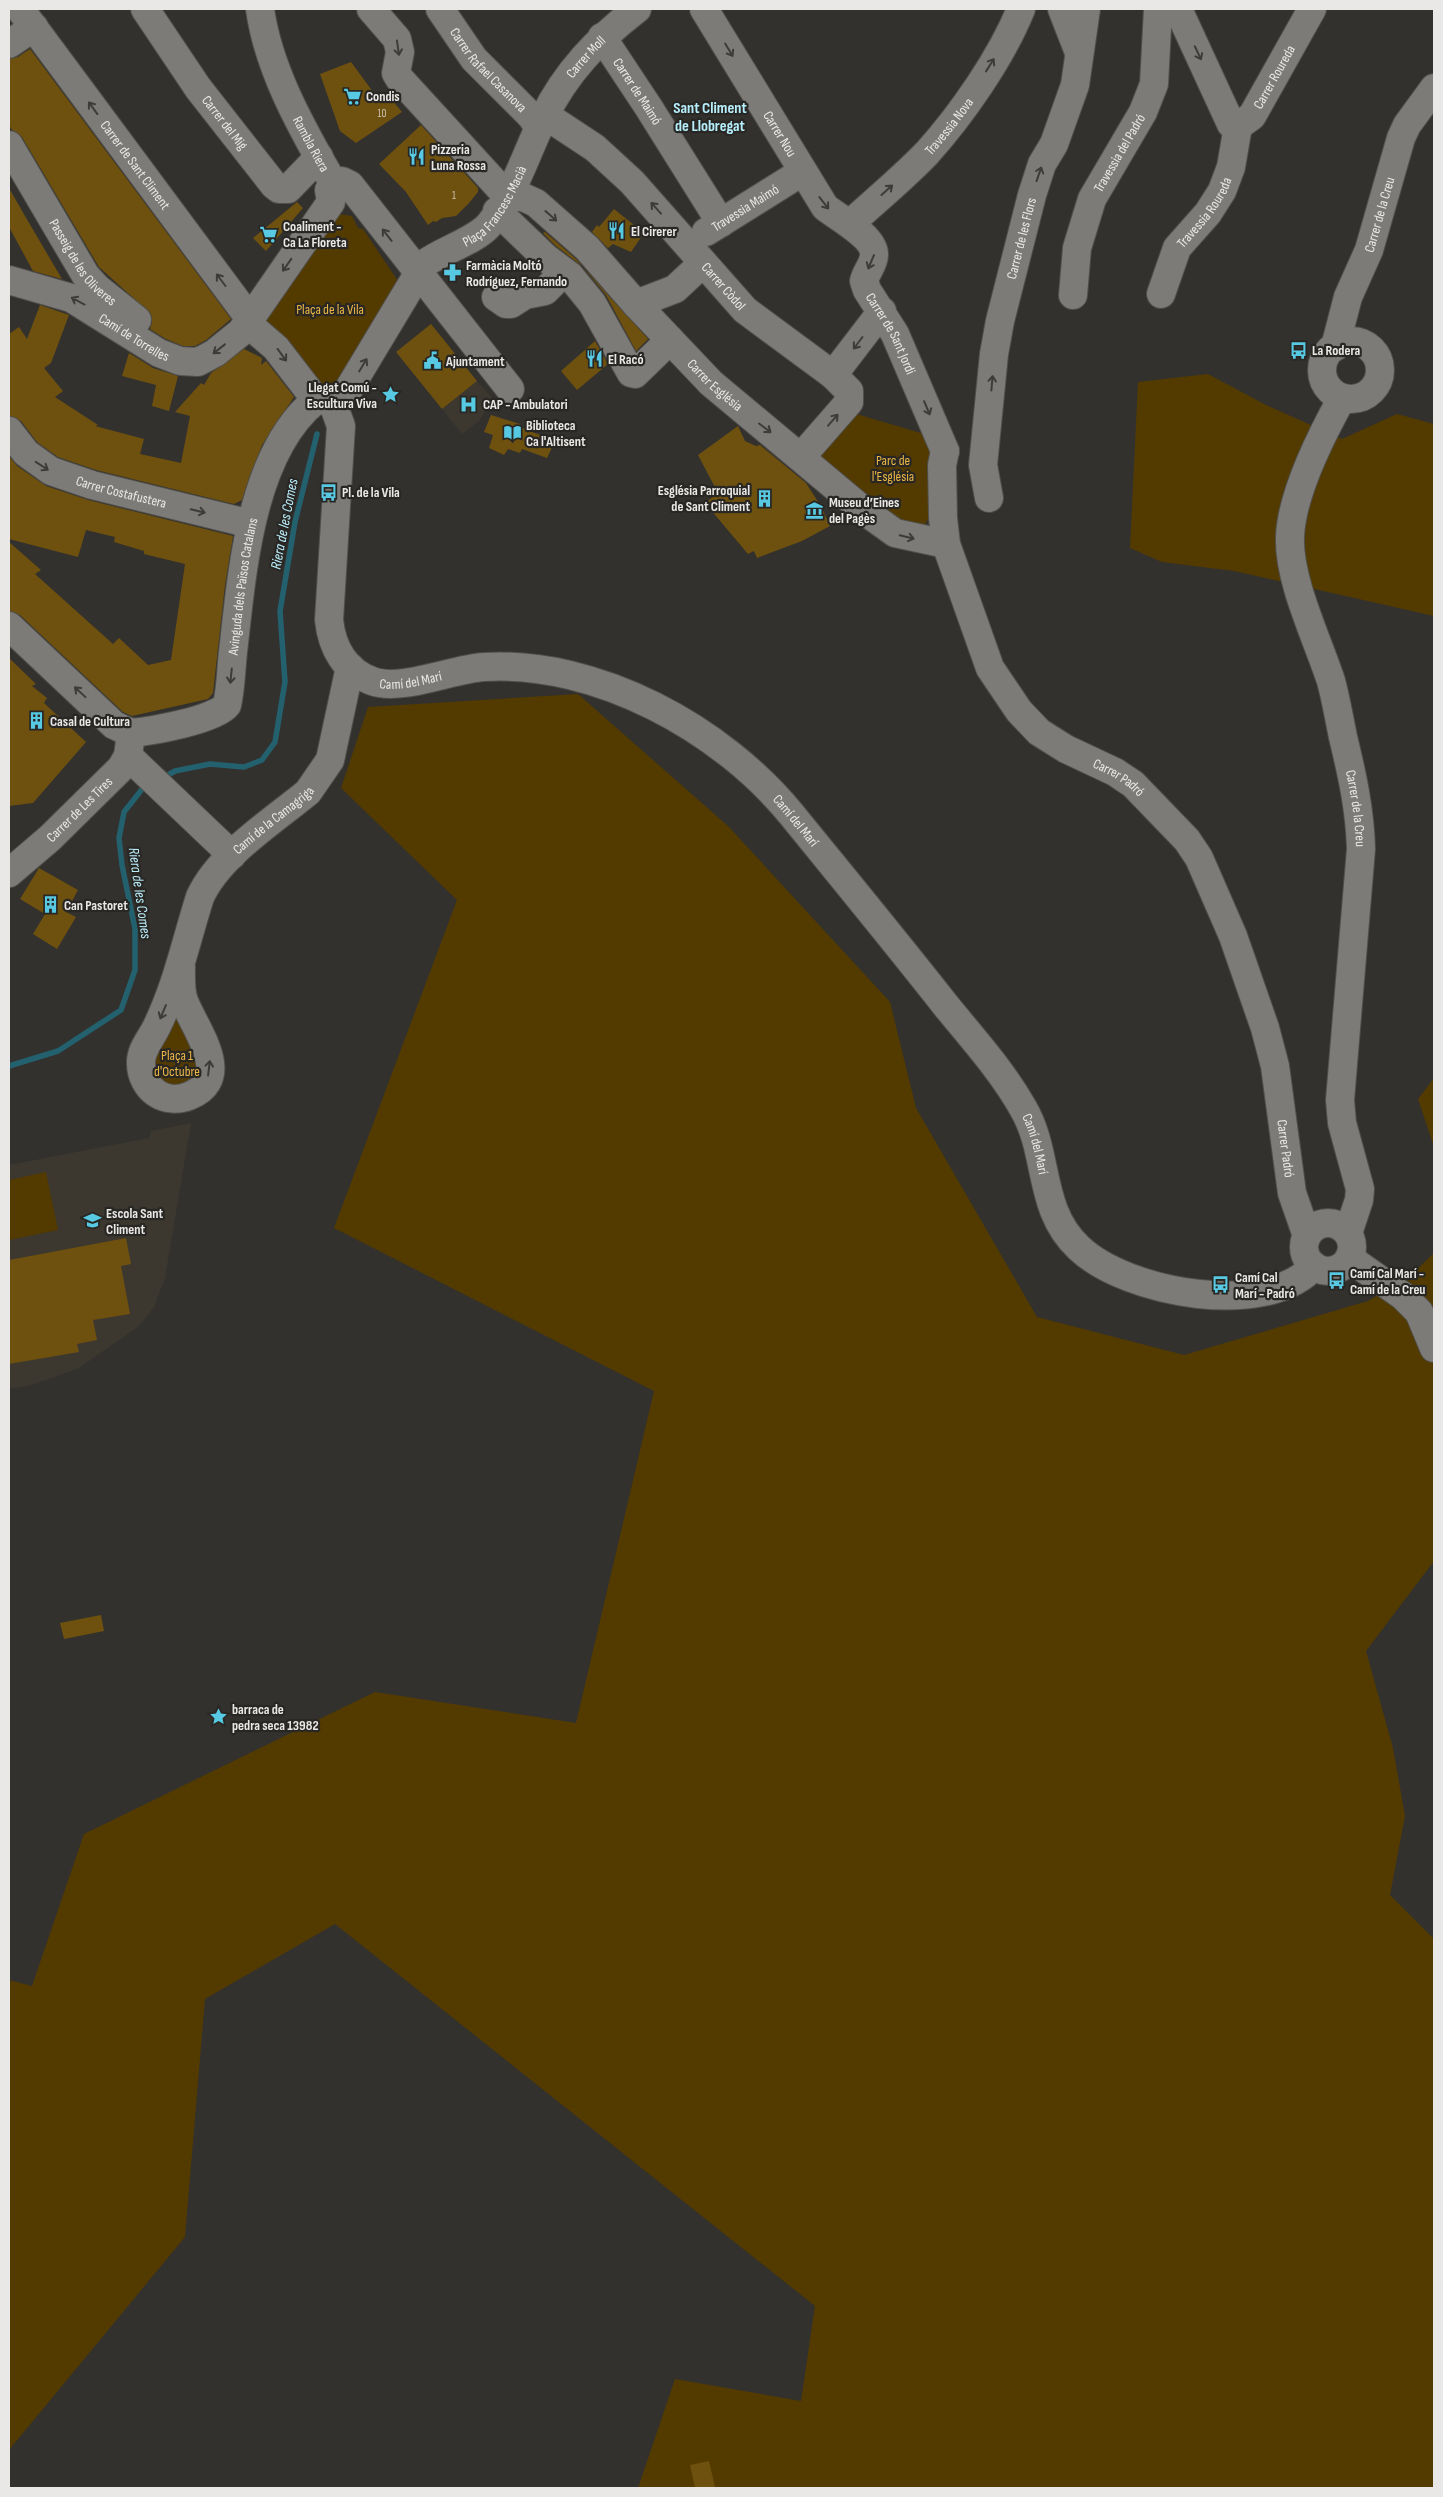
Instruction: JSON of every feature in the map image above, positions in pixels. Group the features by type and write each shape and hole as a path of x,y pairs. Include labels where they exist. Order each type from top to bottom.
{"street":[{"name":"Carrer del Mig","path":"146,9 198,88 274,185 279,189 288,189 319,157"},
{"name":"Rambla Riera","path":"260,9 270,52 282,83 319,157 340,192 417,273 510,389"},
{"path":"371,9 397,40 400,52 396,73 399,78 546,258 570,276 592,303 633,374 670,340"},
{"name":"Carrer Rafael Casanova","path":"440,9 474,59 531,116 542,122"},
{"name":"Carrer Moll","path":"542,122 566,79 602,37 637,9"},
{"name":"Carrer Nou","path":"704,9 825,207 851,223"},
{"name":"Travessia Nova","path":"851,223 917,163 951,122 1005,41 1021,9"},
{"path":"1062,9 1079,51"},
{"name":"Carrer de les Flors","path":"987,432 994,354 1015,254 1042,164 1054,144 1074,84 1086,9"},
{"name":"Travessia del Padró","path":"1073,295 1078,248 1092,199 1143,112 1154,84 1158,9"},
{"path":"1178,9 1231,124 1238,126"},
{"name":"Carrer Roureda","path":"1238,126 1252,116 1312,9"},
{"path":"9,44 27,18"},
{"name":"Carrer de Sant Climent","path":"27,18 250,320"},
{"name":"Carrer de Maimó","path":"602,37 655,116 720,223"},
{"name":"Carrer de la Creu","path":"1348,1246 1360,1189 1342,1123 1340,1100 1361,849 1360,828 1358,804 1331,683 1294,569 1290,546 1292,524 1300,492 1326,428 1342,398 1329,389 1323,371 1328,353 1335,347 1348,297 1369,250 1401,138 1407,125 1434,88"},
{"name":"Plaça Francesc Macià","path":"417,273 437,254 482,231 503,204 542,122"},
{"name":"Carrer Còdol","path":"542,122 595,148 632,182 745,310 833,375 849,391 849,402 802,457"},
{"name":"Travessia Roureda","path":"1161,294 1177,248 1208,213 1222,191 1232,168 1238,126"},
{"name":"Passeig de les Oliveres","path":"9,145 86,276 97,288 140,322 180,360"},
{"name":"Travessia Maimó","path":"636,304 674,289 695,253 720,223 802,172"},
{"path":"340,192 250,320 254,329 276,348 324,401 347,392 417,273"},
{"name":"Carrer Església","path":"503,204 523,197 536,203 587,248 636,304 738,408 802,457 886,528 907,537 946,544"},
{"name":"Carrer de Sant Jordi","path":"851,223 874,253 864,281 867,290 882,310 896,334 945,451"},
{"path":"496,297 506,304 511,304 526,295 545,291 564,272"},
{"name":"Camí de Torrelles","path":"9,280 72,298 159,353 180,360 198,362 206,360 234,339 250,320"},
{"path":"833,375 882,310"},
{"path":"1335,347 1343,342 1362,343 1370,348 1380,364 1378,382 1373,390 1356,399 1342,398"},
{"name":"Avinguda dels Països Catalans","path":"130,745 223,711 227,705 251,524 265,479 278,450 306,409 324,401"},
{"name":"Camí del Marí","path":"324,401 341,426 329,620 333,644 350,667 372,681 395,684 480,667 539,669 566,674 594,683 639,700 686,723 741,763 782,802 991,1060 1026,1112 1040,1156 1050,1204 1057,1220 1072,1242 1083,1252 1094,1261 1126,1277 1162,1289 1200,1294 1245,1294 1275,1288 1303,1278 1314,1266"},
{"name":"Carrer Costafustera","path":"9,431 26,453 50,471 92,485 251,524"},
{"path":"945,451 987,432"},
{"path":"987,432 983,465 990,498"},
{"name":"Carrer Padró","path":"945,451 942,465 942,511 946,544 990,668 1019,711 1051,741 1116,772 1133,784 1187,840 1199,858 1233,936 1265,1028 1275,1066 1292,1194 1307,1236"},
{"path":"9,626 114,725 130,745 232,855"},
{"name":"Camí de la Camagriga","path":"181,967 204,887 232,855 308,792 321,776 330,760 350,667"},
{"name":"Carrer de Les Tires","path":"9,873 50,838 121,768 130,745"},
{"path":"1348,1246 1345,1264 1333,1270 1314,1266 1306,1258 1305,1243 1307,1236 1312,1230 1324,1224 1337,1225 1348,1246 1419,1312 1434,1348"}],"shaded area":[{"name":"CAP - Ambulatori","path":"477,381 493,399 479,421 462,434 442,409"},
{"name":"Escola Sant Climent","path":"191,1123 165,1278 154,1307 139,1326 79,1368 32,1385 9,1389 9,1165 149,1138 151,1131"}],"green space":[{"name":"Plaça de la Vila","path":"339,214 352,216 358,228 363,229 402,287 346,375 319,390 292,344 261,322"},
{"path":"1208,374 1266,405 1342,439 1397,414 1434,424 1434,616 1234,571 1162,562 1130,548 1138,382"},
{"name":"Parc de l'Església","path":"853,413 924,434 933,443 932,513 922,529 911,529 816,457"},
{"path":"578,694 728,826 890,1002 916,1108 1037,1317 1184,1355 1368,1301 1410,1276 1434,1253 1434,1561 1366,1651 1393,1748 1405,1816 1390,1895 1434,1939 1434,2488 638,2488 675,2379 801,2401 815,2306 335,1924 205,1999 185,2237 9,2450 9,1980 32,1986 84,1834 375,1692 576,1723 654,1391 334,1228 457,900 341,788 368,707"},
{"name":"Plaça 1 d'Octubre","path":"173,1002 201,1049 196,1084 162,1088 149,1056"},
{"path":"1434,1078 1434,1147 1418,1099"},
{"path":"46,1172 58,1230 9,1240 9,1180"}],"building":[{"path":"30,49 231,319 206,340 195,346 183,346 166,339 150,329 152,322 151,314 99,267 22,137 12,130 9,125 9,59 18,57"},
{"name":"Condis","path":"351,62 379,100 387,94 402,112 356,143 340,131 320,74"},
{"path":"421,125 478,188 478,192 456,216 442,218 428,225 406,192 379,164"},
{"path":"9,188 62,279 33,271 9,227"},
{"name":"Coaliment - Ca La Floreta","path":"297,202 303,208 266,251 253,238"},
{"name":"El Cirerer","path":"614,209 644,233 631,252 613,244 608,248 592,232 597,225 599,227"},
{"path":"545,232 582,266 556,246 543,233"},
{"path":"582,266 648,339 636,351 606,295"},
{"path":"40,305 69,315 51,363 44,368 63,391 55,397 98,425 95,426 144,439 140,454 181,463 190,416 175,412 201,383 204,385 211,373 244,349 262,358 261,365 266,361 294,397 262,445 242,500 234,504 96,470 58,457 37,442 21,421 9,416 9,334 19,327 27,339"},
{"name":"Ajuntament","path":"431,324 477,381 442,409 396,352"},
{"name":"El Racó","path":"595,341 608,364 577,390 561,371"},
{"path":"129,353 153,368 178,376 169,411 152,406 156,385 122,376"},
{"name":"Biblioteca Ca l'Altisent","path":"491,415 520,424 520,427 555,441 547,458 522,449 520,453 508,449 504,455 489,448 493,435 484,432"},
{"name":"Església Parroquial de Sant Climent","path":"738,426 745,441 756,446 760,445 806,483 822,508 830,526 802,541 757,558 754,551 748,554 705,503 718,493 698,455"},
{"path":"9,456 17,466 46,486 88,500 233,536 225,585 213,693 208,699 132,716 123,712 20,615 9,611 9,542 41,570 35,574 113,644 119,638 148,665 171,660 185,564 144,554 144,551 114,542 115,537 86,530 78,557 9,539"},
{"name":"Casal de Cultura","path":"9,658 36,684 32,686 47,698 44,703 86,742 33,803 9,806"},
{"name":"Can Pastoret","path":"39,868 78,890 66,912 76,917 57,949 33,934 45,914 20,899"},
{"path":"126,1238 131,1264 121,1266 130,1314 93,1320 97,1340 77,1344 79,1352 9,1364 9,1260"},
{"path":"101,1615 104,1631 64,1639 60,1623"},
{"path":"709,2461 715,2487 695,2488 690,2465"}],"waterway":[{"name":"Riera de les Comes","path":"161,779 175,771 210,764 244,767 262,760 275,742 285,682 280,611 295,522 317,434"},
{"name":"Riera de les Comes","path":"9,1066 58,1051 121,1010 135,970 135,929 122,865 119,838 124,812 143,788 149,785"}],"place":[{"name":"Condis","path":"352,96"},
{"name":"Pizzeria Luna Rossa","path":"417,157"},
{"name":"El Cirerer","path":"617,231"},
{"name":"Coaliment - Ca La Floreta","path":"269,234"},
{"name":"Farmàcia Moltó Rodríguez, Fernando","path":"452,273"},
{"name":"La Rodera","path":"1298,350"},
{"name":"El Racó","path":"594,359"},
{"name":"Ajuntament","path":"432,361"},
{"name":"Llegat Comú - Escultura Viva","path":"391,395"},
{"name":"CAP - Ambulatori","path":"469,404"},
{"name":"Biblioteca Ca l'Altisent","path":"512,433"},
{"name":"Pl. de la Vila","path":"328,492"},
{"name":"Església Parroquial de Sant Climent","path":"764,498"},
{"name":"Museu d’Eines del Pagès","path":"815,510"},
{"name":"Casal de Cultura","path":"36,721"},
{"name":"Can Pastoret","path":"50,905"},
{"name":"Escola Sant Climent","path":"92,1221"},
{"name":"Camí Cal Marí - Camí de la Creu","path":"1336,1281"},
{"name":"Camí Cal Marí - Padró","path":"1221,1285"},
{"name":"barraca de pedra seca 13982","path":"218,1717"}],"district":[{"name":"Sant Climent de Llobregat","path":"710,116"}]}
